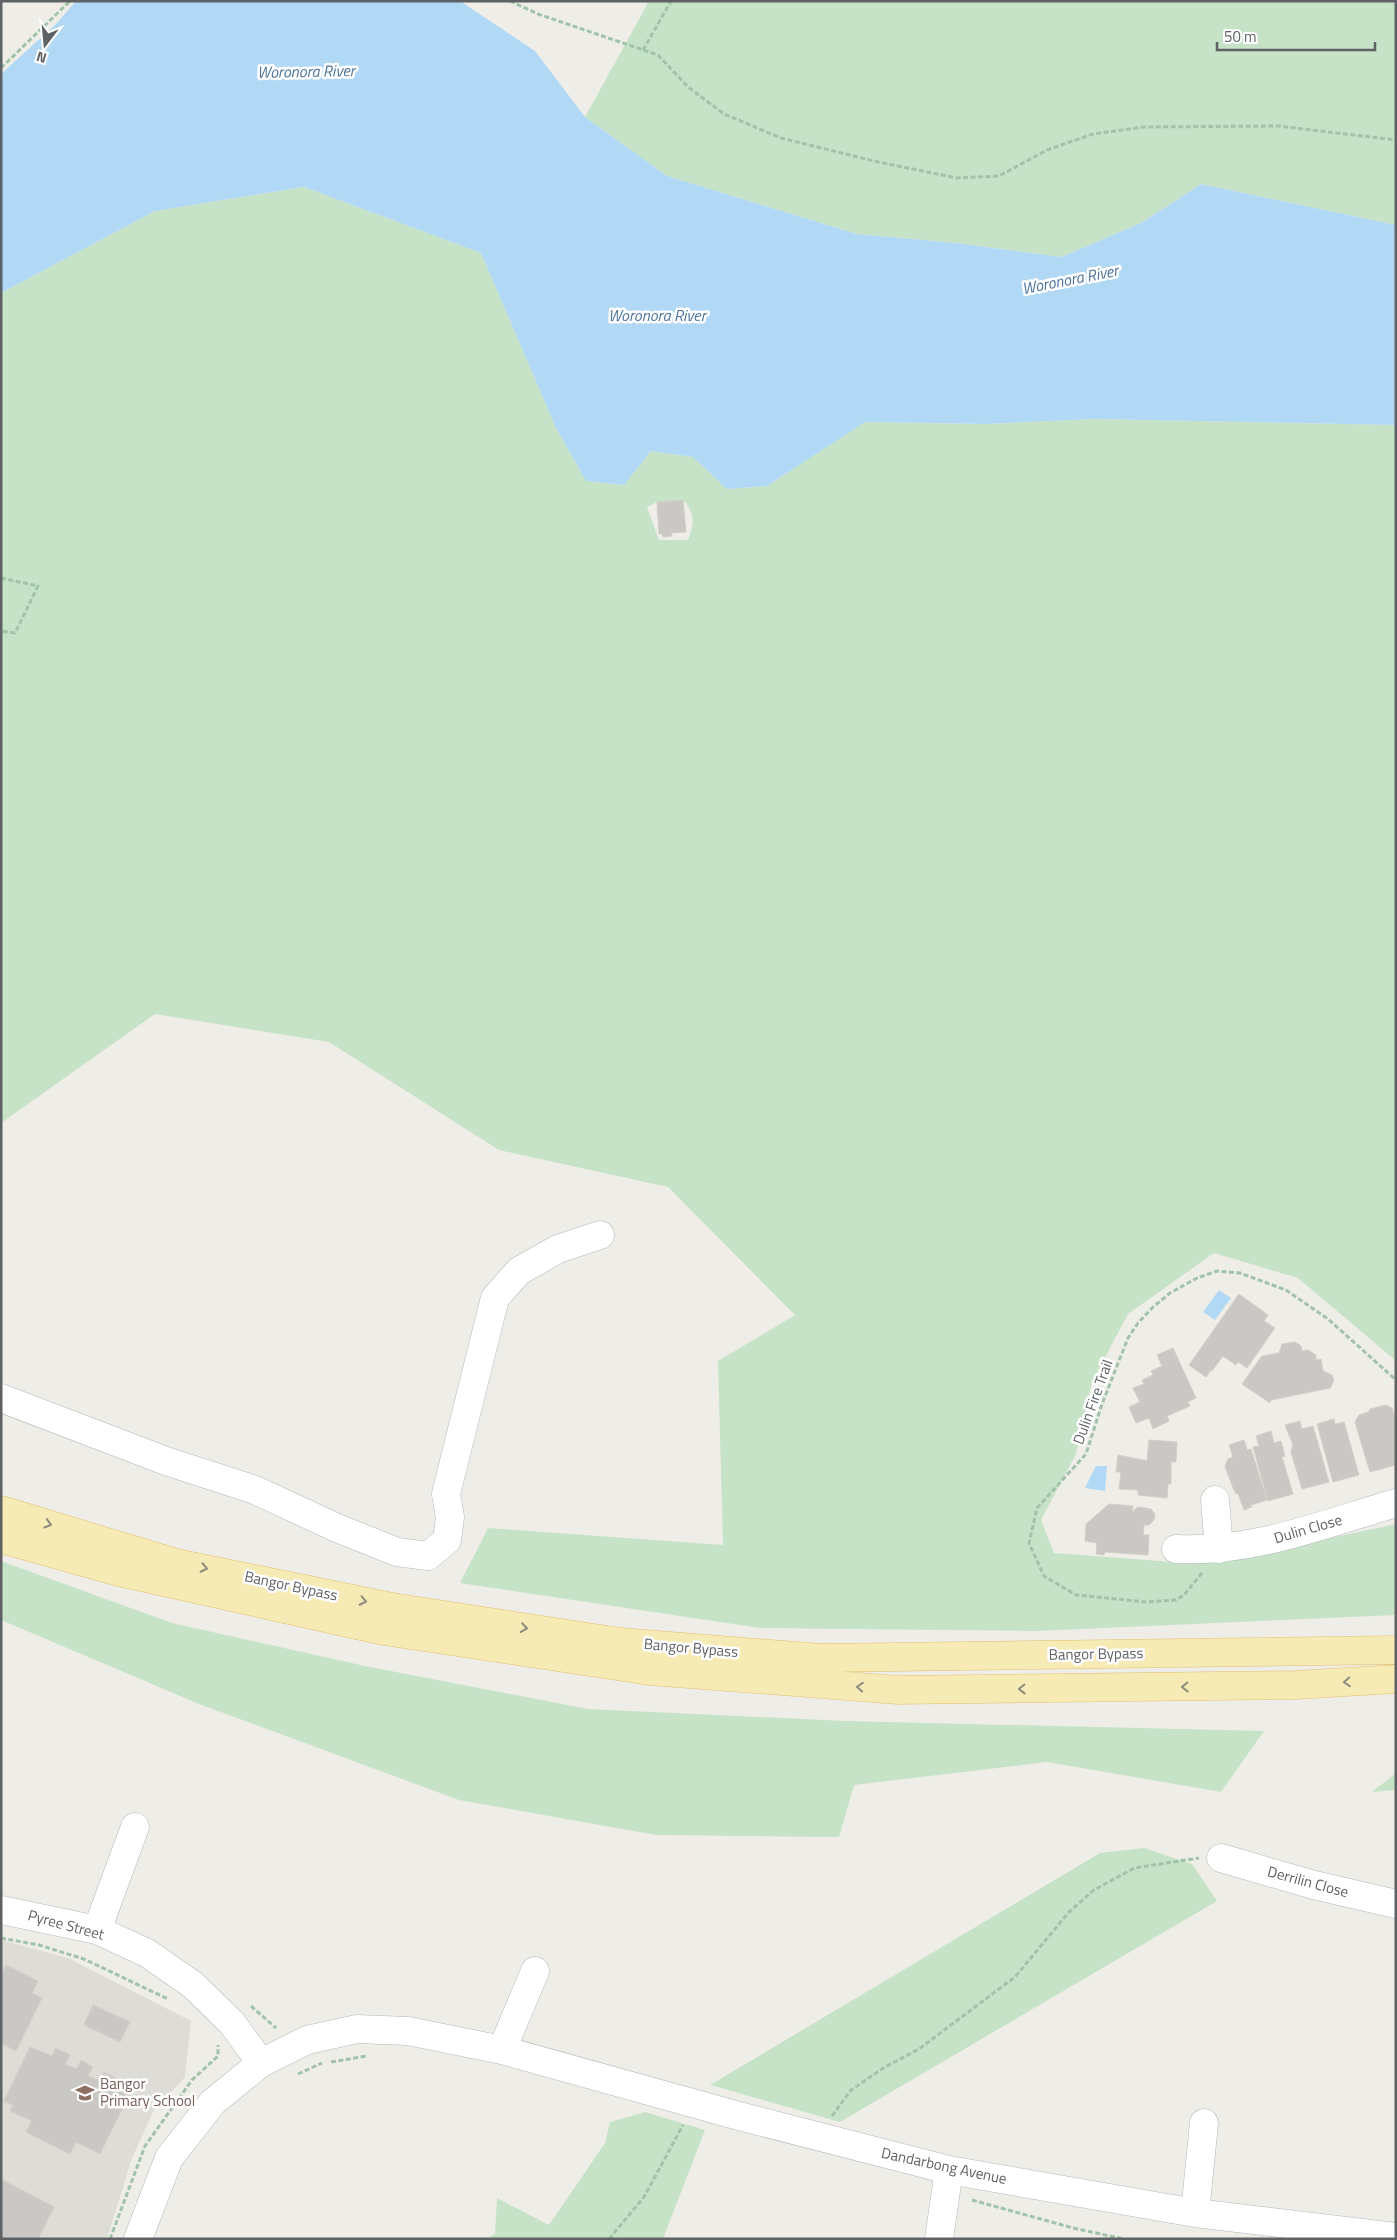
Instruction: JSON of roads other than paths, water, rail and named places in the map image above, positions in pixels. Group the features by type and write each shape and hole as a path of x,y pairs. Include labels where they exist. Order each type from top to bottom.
{"main road":[{"name":"Bangor Bypass","path":"1,1510 176,1563 392,1607 620,1642 821,1658 1396,1650"},
{"name":"Bangor Bypass","path":"1,1539 119,1572 384,1632 650,1671 898,1690 1294,1685 1396,1679"}],"street":[{"path":"1,1398 166,1461 255,1490 336,1528 397,1552 428,1556 447,1540 450,1517 446,1494 495,1298 518,1271 558,1249 600,1235"},
{"path":"1215,1500 1219,1549"},
{"name":"Dulin Close","path":"1176,1549 1219,1549 1266,1541 1396,1503"},
{"path":"97,1930 135,1827"},
{"name":"Derrilin Close","path":"1222,1858 1314,1885 1396,1904"},
{"name":"Pyree Street","path":"1,1910 97,1930 147,1953 193,1985 232,2023 261,2063"},
{"path":"502,2050 535,1971"},
{"name":"Dandarbong Avenue","path":"140,2238 169,2158 213,2102 261,2063 307,2040 357,2029 408,2031 502,2050 690,2119 826,2138 947,2182 1196,2213 1309,2233 1396,2237"},
{"path":"1196,2213 1204,2123"},
{"path":"940,2239 947,2182"}],"water":[{"name":"Woronora River","path":"76,1 460,1 535,51 585,117 667,176 857,234 956,243 1061,257 1141,223 1201,184 1396,225 1396,425 1094,419 986,424 865,422 767,486 727,489 693,457 651,451 624,485 586,481 556,428 481,253 304,187 155,211 1,293 1,74 56,24"},
{"path":"1219,1290 1231,1298 1215,1320 1203,1312"},
{"path":"1096,1466 1107,1466 1105,1491 1085,1488"}],"place":[{"name":"Bangor Primary School","path":"85,2093"}]}
